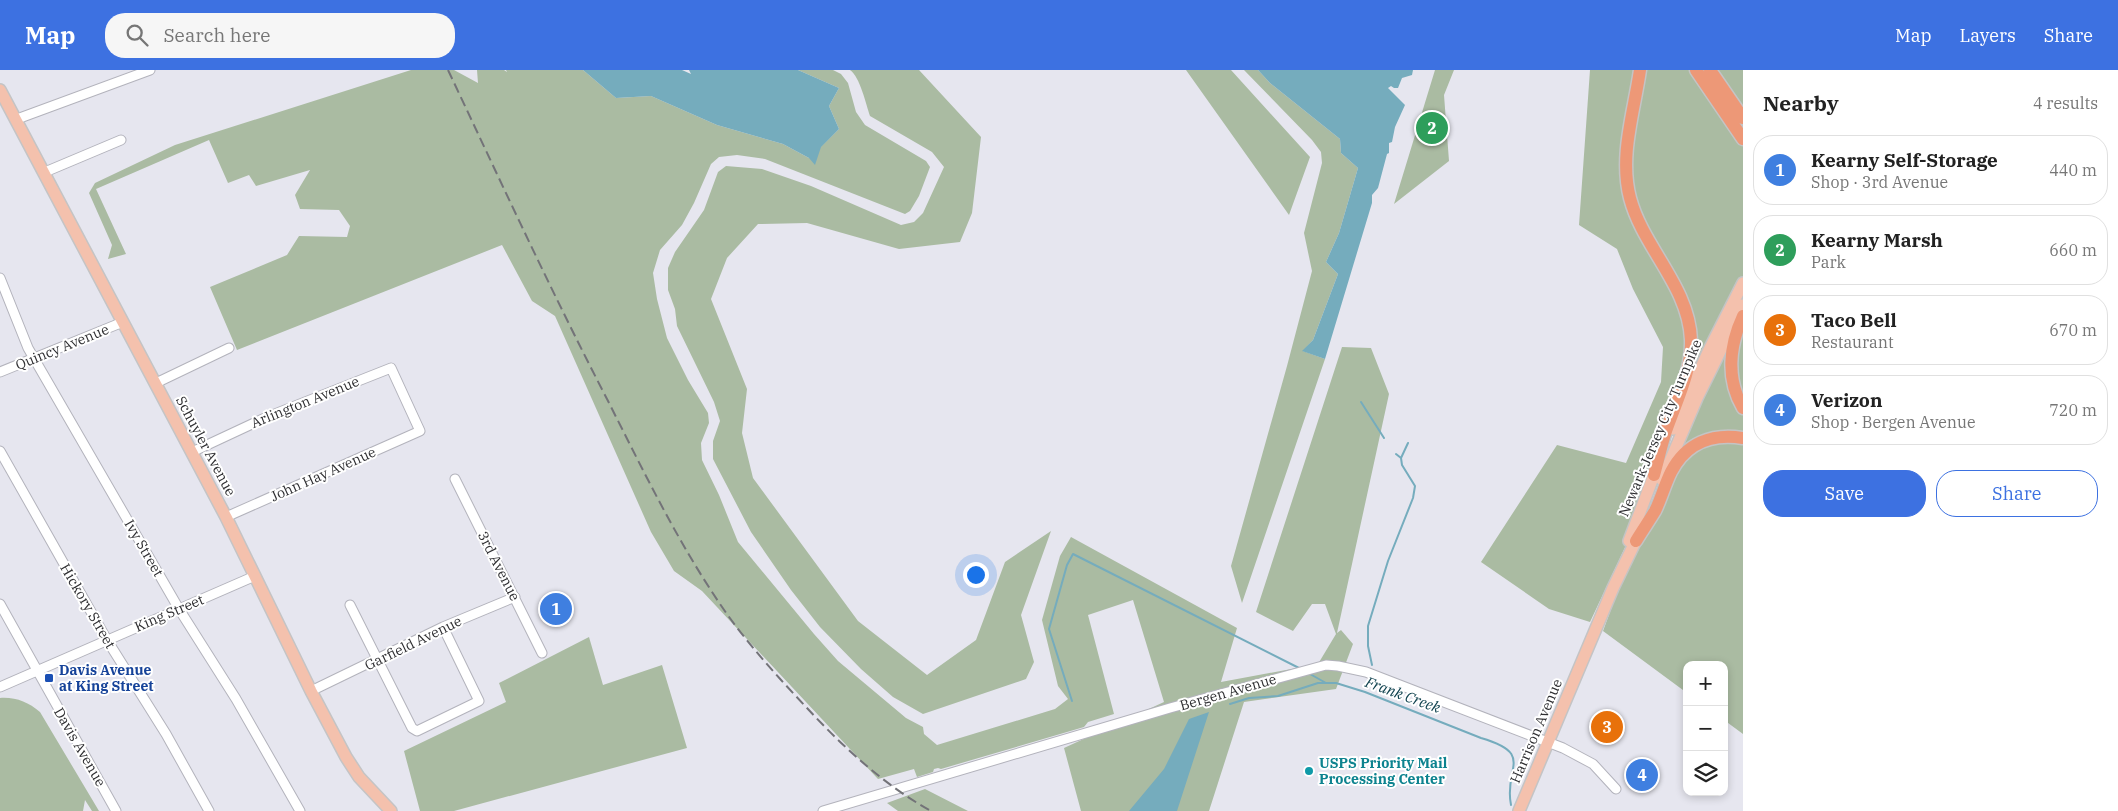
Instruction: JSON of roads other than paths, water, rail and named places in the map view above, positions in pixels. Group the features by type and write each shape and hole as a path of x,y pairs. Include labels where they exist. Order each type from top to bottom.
{"highway":[{"path":"1640,70 1627,151 1626,174 1629,194 1637,217 1682,302 1689,321 1691,339 1687,371 1665,434 1654,475"},
{"path":"1696,70 1743,139"},
{"path":"1710,70 1743,118"},
{"path":"1743,316 1733,344 1731,361 1733,383 1743,408"},
{"path":"1636,541 1655,511 1672,472 1684,454 1697,444 1712,437 1743,438"}],"main road":[{"name":"Schuyler Avenue","path":"0,91 45,172 226,517 312,691 352,766 391,811"},
{"name":"Newark-Jersey City Turnpike","path":"1613,588 1654,475 1693,383 1743,283"},
{"name":"Newark-Jersey City Turnpike","path":"1581,663 1697,398 1743,305"},
{"name":"Harrison Avenue","path":"1519,811 1581,663"}],"street":[{"path":"17,120 150,70"},
{"path":"45,172 121,140"},
{"name":"Ivy Street","path":"0,278 28,348 179,609 236,699 300,811"},
{"name":"Quincy Avenue","path":"0,372 123,322"},
{"path":"156,383 229,348"},
{"name":"Arlington Avenue","path":"192,452 267,417 391,368 420,431"},
{"name":"John Hay Avenue","path":"226,517 420,431"},
{"name":"Hickory Street","path":"0,451 107,640 166,734 209,811"},
{"name":"3rd Avenue","path":"455,479 542,653"},
{"name":"King Street","path":"0,687 256,576"},
{"name":"Garfield Avenue","path":"312,691 443,627 515,596"},
{"name":"Davis Avenue","path":"0,604 116,811"},
{"path":"350,605 379,659 412,728 417,731 479,701 443,627"},
{"name":"Bergen Avenue","path":"823,811 1326,665 1366,672 1548,742 1593,764 1616,789"}],"water":[{"path":"583,70 682,70 691,74 689,70 798,70 839,88 829,106 839,129 821,147 815,165 809,158 783,144 717,125 651,96 616,98"},
{"path":"1258,70 1413,70 1412,75 1402,78 1398,88 1391,86 1388,88 1405,105 1395,127 1392,142 1389,143 1389,153 1387,154 1378,188 1372,195 1372,203 1325,359 1302,351 1313,340 1338,274 1326,262 1339,233 1358,168 1341,153 1340,139 1270,83"},
{"path":"1209,712 1177,811 1129,811 1164,769 1189,719"}],"waterway":[{"path":"1361,402 1384,438"},
{"path":"1372,665 1368,646 1368,626 1388,561 1413,498 1415,486 1402,465 1401,458 1408,443"},
{"path":"1396,454 1401,458"},
{"path":"1072,701 1049,629 1067,565 1073,554 1301,669"},
{"path":"1310,674 1326,683"},
{"name":"Frank Creek","path":"1230,704 1249,698 1278,696 1318,683 1336,683 1365,692 1498,744 1508,750 1513,756 1514,764 1510,792 1511,805"}],"railway":[{"path":"448,70 546,276 633,451 674,529 720,604 761,658 835,737 881,777 931,811"}],"place":[{"name":"Kearny Marsh","path":"1432,128"},
{"name":"Kearny Self-Storage","path":"556,609"},
{"name":"Davis Avenue at King Street","path":"49,678"},
{"name":"Taco Bell","path":"1607,727"},
{"name":"USPS Priority Mail Processing Center","path":"1309,771"},
{"name":"Verizon","path":"1642,775"}]}
